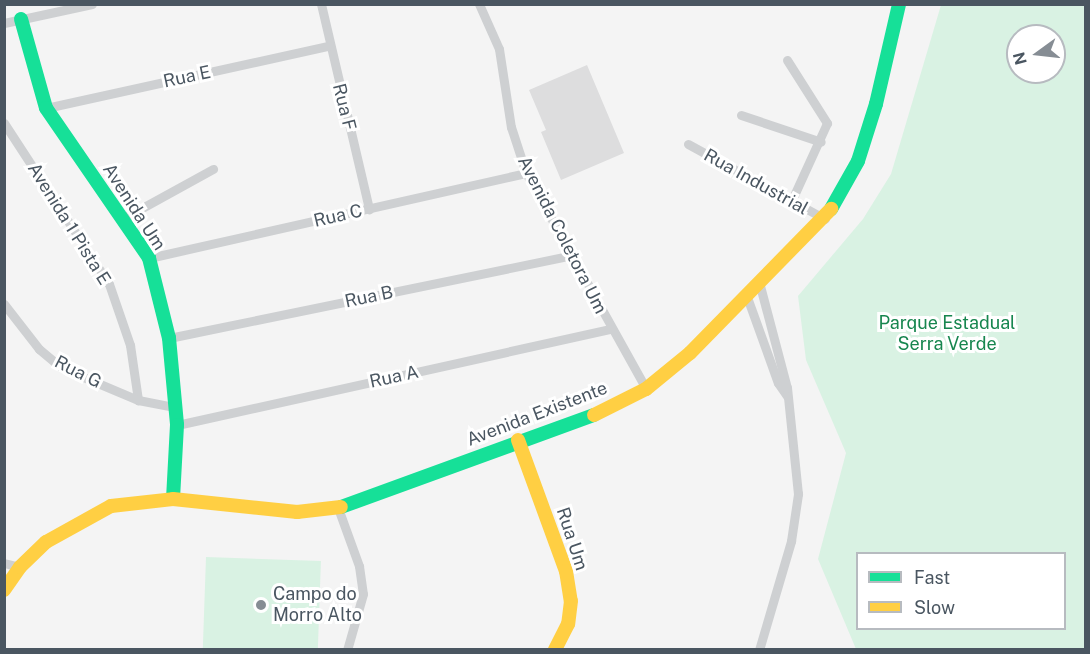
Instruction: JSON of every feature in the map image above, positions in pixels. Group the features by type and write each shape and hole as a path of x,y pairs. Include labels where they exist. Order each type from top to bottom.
{"street":[{"path":"4,23 92,4"},
{"name":"Rua F","path":"321,4 369,209"},
{"name":"Avenida Coletora Um","path":"479,4 499,49 511,127 526,173 569,256 646,389"},
{"name":"Avenida Existente","path":"4,590 20,567 46,542 111,506 173,499 297,512 338,508 518,440 586,419 646,389 760,286 825,219 858,161 876,104 899,4"},
{"name":"Avenida Um","path":"21,20 46,108 149,258 169,338 173,407 177,424 173,499"},
{"name":"Rua E","path":"46,108 329,46"},
{"path":"787,60 827,123 821,142 791,202"},
{"path":"741,115 821,142"},
{"name":"Avenida 1 Pista E","path":"4,123 109,284 130,345 138,400"},
{"name":"Rua Industrial","path":"688,144 825,219"},
{"path":"122,219 213,169"},
{"name":"Rua C","path":"149,258 526,173"},
{"name":"Rua B","path":"169,338 569,256"},
{"path":"759,650 791,541 798,494 787,396 760,286"},
{"path":"747,297 778,383 787,396"},
{"name":"Rua G","path":"4,304 39,349 62,368 138,400 173,407"},
{"name":"Rua A","path":"177,424 611,329"},
{"name":"Rua Um","path":"518,440 566,571 571,601 568,624 555,650"},
{"path":"338,508 359,566 363,594 347,650"},
{"path":"4,563 20,567"}],"green space":[{"name":"Parque Estadual Serra Verde","path":"941,5 1085,5 1085,649 856,649 818,559 846,453 806,360 798,296 863,219 891,174"},
{"name":"Campo do Morro Alto","path":"206,557 321,561 318,650 203,649"}],"building":[{"path":"587,65 624,153 561,180 541,132 546,130 529,90"}],"traffic: fast":[{"path":"831,209 858,161 876,104 899,4"},
{"path":"21,19 46,108 149,258 169,338 177,425 173,499"},
{"path":"341,507 594,415"}],"traffic: slow":[{"path":"594,415 646,389 690,353 831,209"},
{"path":"518,440 566,571 571,601 568,624 555,650"},
{"path":"4,590 20,567 46,542 111,506 173,499 297,512 341,507"}],"place":[{"name":"Campo do Morro Alto","path":"261,605"}]}
